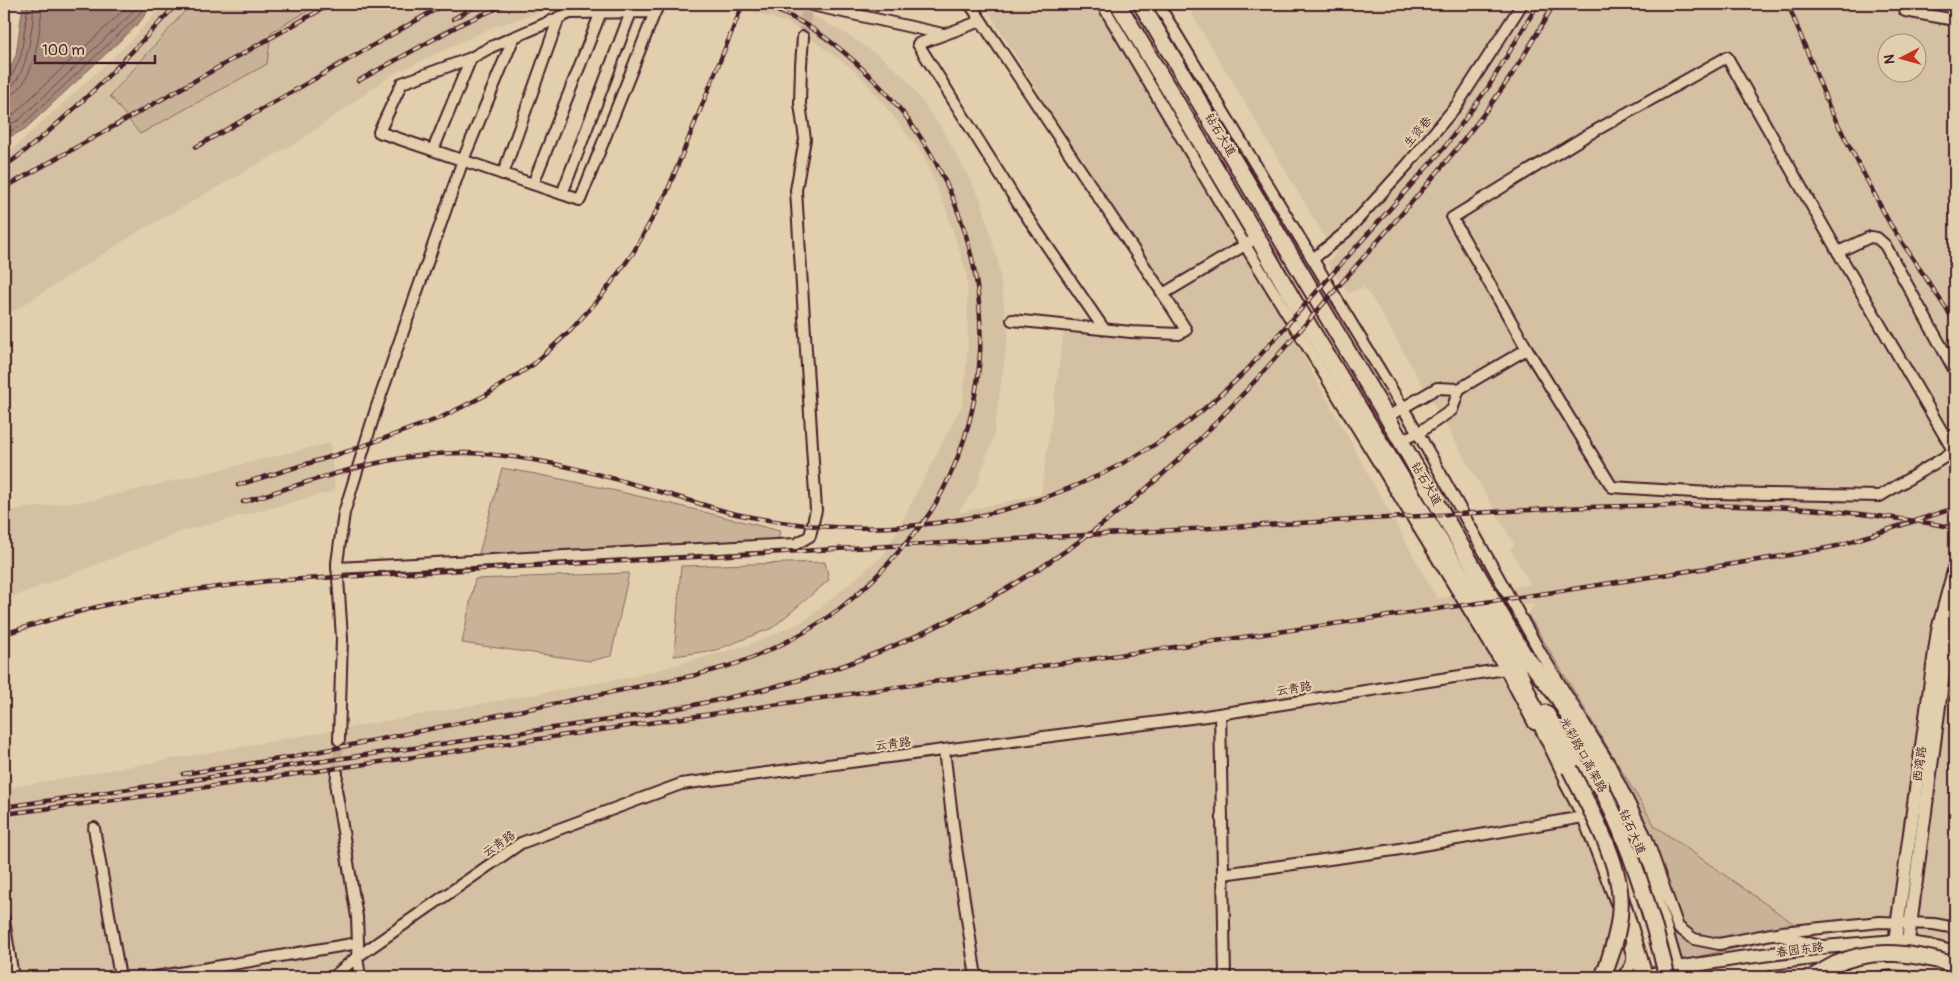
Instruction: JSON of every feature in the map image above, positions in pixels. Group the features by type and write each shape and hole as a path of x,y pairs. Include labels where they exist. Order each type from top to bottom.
{"highway":[{"name":"钻石大道","path":"1118,4 1124,27 1251,241 1295,303 1515,662 1559,699 1620,806 1640,847 1674,974"},
{"name":"钻石大道","path":"1141,4 1401,440 1515,662 1541,724 1595,831 1609,862 1647,977"},
{"name":"光彩路口高架路","path":"1515,662 1540,704 1596,787 1635,891 1647,977"},
{"name":"光彩路口高架路","path":"1515,662 1622,829 1674,974"},
{"path":"1540,704 1602,833 1620,891 1617,929 1603,977"},
{"path":"1812,977 1849,959 1887,953 1912,954 1955,965"}],"main road":[{"name":"西湾路","path":"1904,922 1938,630 1955,567"},
{"name":"西湾路","path":"1901,970 1901,942 1904,922 1948,636 1955,610"},
{"name":"春园东路","path":"1647,977 1674,974 1824,947 1901,942 1955,953"},
{"name":"春园东路","path":"1773,977 1901,970 1923,966 1955,975"}],"street":[{"path":"970,4 1186,330 1179,334 1012,320"},
{"path":"1102,4 1124,27"},
{"path":"1158,4 1403,407 1540,652 1610,765 1647,840 1678,927 1694,940 1719,944 1771,934 1880,922 1934,924 1955,928"},
{"name":"生资巷","path":"1313,260 1347,230 1408,164 1457,104 1522,4"},
{"path":"1906,4 1906,11 1955,20"},
{"path":"807,5 944,34"},
{"path":"657,8 580,200 380,132 402,83 470,58 570,12 631,12 657,8"},
{"path":"533,184 601,12"},
{"path":"562,194 631,12"},
{"path":"503,174 559,17"},
{"path":"981,21 918,44 1019,206 1104,329"},
{"path":"339,740 342,638 337,568 344,513 376,409 463,160 514,37"},
{"path":"337,568 796,544 810,536 816,510 796,190 805,139 800,104 804,37"},
{"path":"1727,56 1838,252 1955,451 1880,496 1710,492 1612,487 1527,349 1452,218 1584,137 1727,56"},
{"path":"433,150 470,58"},
{"path":"1838,252 1870,238 1877,238 1885,245 1955,371"},
{"path":"1163,294 1251,241 1478,625 1515,662"},
{"path":"1387,417 1437,388 1459,389 1527,349"},
{"path":"1401,440 1418,433 1452,410 1459,389"},
{"path":"1508,593 1515,662 1583,817 1612,890"},
{"name":"云青路","path":"333,977 357,957 521,843 681,784 1220,714 1515,662"},
{"path":"1220,714 1225,977"},
{"path":"944,750 954,841 976,977"},
{"path":"337,773 336,789 357,917 357,957 360,977"},
{"path":"1223,874 1394,850 1583,817"},
{"path":"94,828 120,977"},
{"path":"1595,831 1633,955 1631,966 1621,977"},
{"path":"1640,847 1662,882"},
{"path":"4,920 13,977"},
{"path":"1771,934 1824,947"},
{"path":"155,977 358,943"},
{"path":"1882,977 1901,970 1921,977"}],"shaded area":[{"path":"164,4 191,4 110,96 270,32 320,4 565,4 493,27 393,74 299,141 136,233 4,317 4,157 129,43"},
{"path":"191,4 320,4 271,32 267,64 140,134 110,96"},
{"path":"729,4 788,4 794,6 841,31 881,57 905,78 942,129 981,200 998,262 1008,335 993,439 975,489 957,513 1041,494 1064,330 1180,340 1189,335 984,4 1104,4 1283,319 1437,599 1531,584 1510,549 1515,545 1374,301 1363,287 1348,293 1327,263 1337,253 1325,237 1186,4 1906,4 1906,11 1955,20 1955,954 1908,942 1908,931 1807,933 1655,826 1528,615 1534,604 1464,613 1500,669 1516,665 1645,977 4,977 4,789 632,677 749,645 806,620 885,554 963,403 968,346 967,274 946,209 923,154 866,82 854,70 791,24"},
{"path":"330,443 335,491 183,531 4,600 4,511 94,500"},
{"path":"502,468 607,489 780,531 777,545 477,561"},
{"path":"825,562 829,580 772,628 716,650 674,656 681,566"},
{"path":"629,573 611,656 590,661 462,643 475,579"},
{"path":"1528,615 1655,826 1807,933 1682,960 1650,857 1588,742 1510,618"}],"water":[{"path":"23,4 153,4 139,23 25,129 12,136 4,135 4,82 16,55"}],"tunnel":[{"path":"803,37 807,8"},
{"path":"337,773 339,740"}],"railway":[{"path":"4,167 73,110 177,4"},
{"path":"4,188 331,4"},
{"path":"196,147 445,4"},
{"path":"453,19 479,4"},
{"path":"358,81 463,23 507,4"},
{"path":"238,485 349,451 440,418 486,395 534,364 571,330 603,294 633,253 667,192 743,4"},
{"path":"183,774 292,757 696,675 741,662 779,646 839,609 857,595 890,562 922,524 936,503 961,450 975,394 980,338 976,282 963,227 942,175 912,126 875,81 848,56 808,26 788,15 759,4"},
{"path":"243,502 381,462 437,454 466,453 546,462 623,481 736,514 793,524 851,528 908,526 964,519 1019,506 1072,487 1124,462 1174,432 1212,402 1247,370 1444,148 1489,86 1538,4"},
{"path":"4,807 643,715 686,707 812,676 862,659 959,615 1006,589 1096,529 1138,496 1177,461 1220,418 1303,327 1466,137 1511,76 1554,4"},
{"path":"1788,4 1830,109 1890,224 1955,322"},
{"path":"4,634 75,612 137,598 268,581 1565,508 1669,505 1773,507 1870,515 1913,520 1955,528"},
{"path":"4,814 145,796 1554,592 1790,555 1837,546 1955,508"}]}
